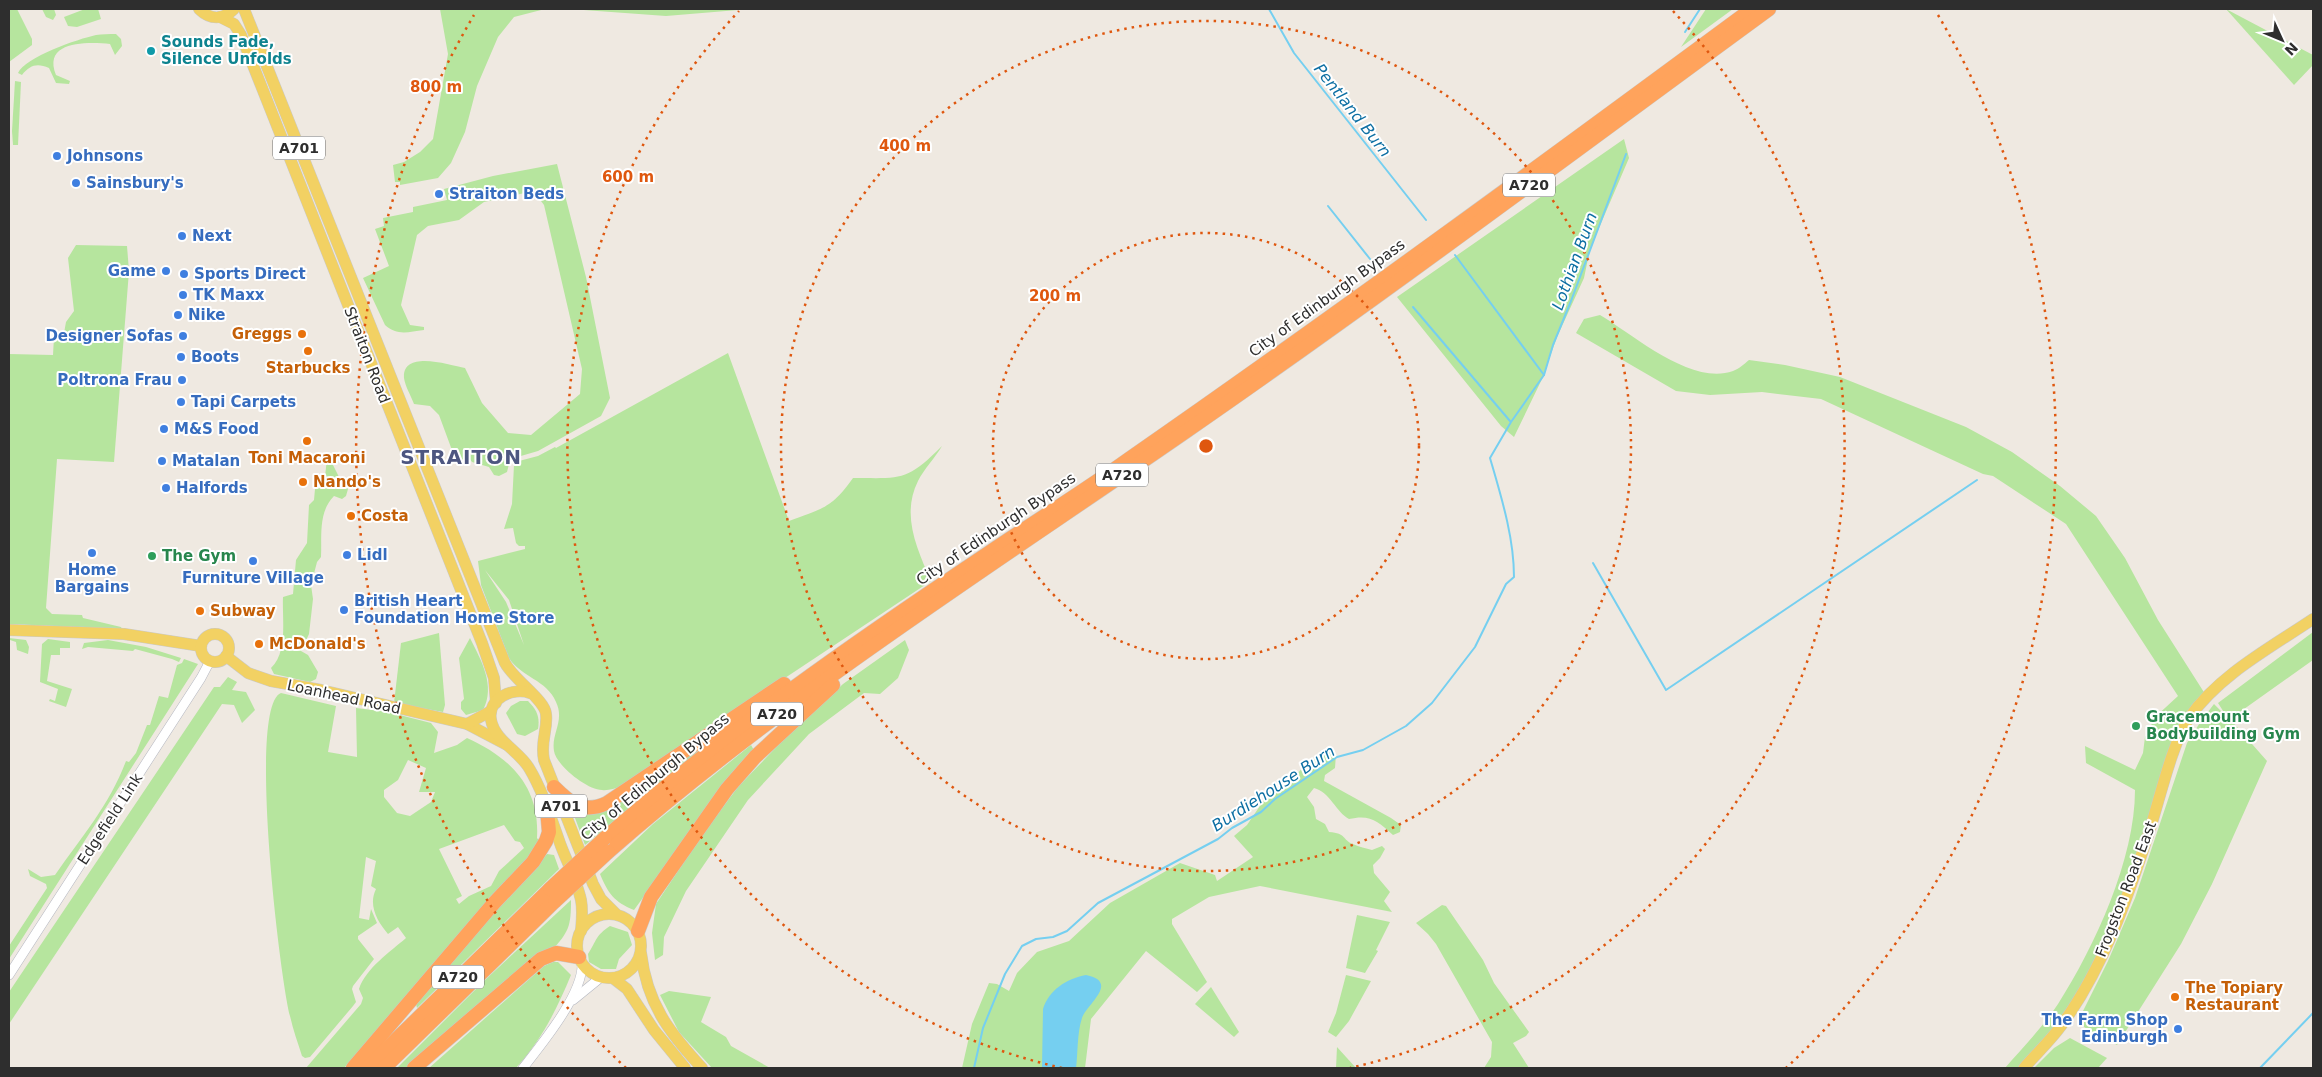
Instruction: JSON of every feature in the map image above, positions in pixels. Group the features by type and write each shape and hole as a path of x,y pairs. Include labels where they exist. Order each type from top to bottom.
{"highway":[{"name":"City of Edinburgh Bypass","path":"367,1068 606,845 666,785 748,720 983,556 1128,460 1515,184 1752,9"},
{"name":"City of Edinburgh Bypass","path":"606,845 745,738 820,684 1288,361 1769,9"},
{"path":"554,787 568,801 575,805 592,808 607,803 732,717 983,556"},
{"path":"638,931 651,896 727,789 755,756 834,683 956,590"},
{"path":"353,1068 494,903 533,862 547,836 547,809"},
{"name":"City of Edinburgh Bypass","path":"384,1068 553,895"},
{"path":"414,1068 540,959 556,953 580,960"}],"main road":[{"name":"A701","path":"199,9 206,15 220,17"},
{"path":"220,17 234,9"},
{"name":"Straiton Road","path":"244,9 500,651 509,670 530,693 541,701 546,714 542,751 554,787 597,893 616,914"},
{"name":"Straiton Road","path":"220,17 234,24 241,35 482,643 494,678 492,722 507,745 530,768 579,892 583,914 581,931"},
{"name":"Frogston Road East","path":"2024,1068 2062,1025 2099,961 2120,913 2183,731 2189,719 2207,697 2240,668 2313,619"},
{"path":"9,630 124,634 201,646"},
{"path":"211,635 222,636 228,644 226,656 219,662 210,662 203,655 201,646 204,639 211,635"},
{"name":"Loanhead Road","path":"226,656 248,673 270,681 321,690 467,724 507,745"},
{"path":"467,724 494,707 502,696 523,690 530,693"},
{"name":"A701","path":"616,914 631,923 638,931"},
{"path":"581,931 584,926 596,917 616,914"},
{"name":"A701","path":"580,960 578,942 581,931"},
{"path":"638,931 648,990 657,1011 673,1034 702,1068"},
{"path":"580,960 600,978 614,979 633,967 640,950"},
{"path":"614,979 627,989 654,1030 685,1068"}],"street":[{"name":"Edgefield Link","path":"9,975 210,662"},
{"path":"523,1068 570,1002 581,978 580,960"},
{"path":"570,1002 600,978"}],"green space":[{"path":"9,9 17,9 32,39 32,45 9,62"},
{"path":"42,9 54,9 56,15 53,20 46,17"},
{"path":"85,9 98,9 101,19 77,27 68,26 64,17"},
{"path":"440,9 545,9 514,17 498,37 477,86 465,132 451,163 438,178 400,185 400,182 395,182 393,165 404,162 420,152 433,139 448,54"},
{"path":"570,9 750,9 666,16"},
{"path":"1706,9 1733,9 1681,47"},
{"path":"2226,9 2313,55 2313,65 2294,85"},
{"path":"116,34 121,39 122,46 115,55 110,44 80,44 61,49 56,55 53,64 56,75 70,81 69,84 56,83 49,68 41,66 31,67 22,75 18,73 23,67 41,55 77,40 96,35"},
{"path":"15,81 21,82 18,145 13,145 12,131"},
{"path":"1624,139 1629,158 1590,249 1584,278 1557,337 1542,379 1514,437 1501,426 1397,297"},
{"path":"557,164 586,277 610,398 601,416 538,451 514,458 509,464 507,472 499,476 494,475 489,467 472,462 469,458 456,461 439,415 430,406 414,404 404,378 405,369 418,361 439,362 465,368 482,403 508,433 531,435 580,394 582,369 544,205 538,197 529,192 484,202 459,220 428,226 417,235 401,305 410,325 424,327 424,330 398,332 385,325 363,278 389,266 375,229 384,226 383,218 413,212 413,207 447,200 444,189 493,176"},
{"path":"76,245 127,246 129,271 114,462 57,459 46,608 52,614 82,615 83,618 121,627 122,629 9,624 9,354 53,355 54,337 64,333 66,322 74,311 68,258"},
{"path":"1600,315 1664,356 1681,365 1699,371 1717,374 1733,371 1749,360 1785,365 1840,377 1966,427 2012,452 2060,486 2096,516 2125,558 2158,620 2207,697 2189,719 2091,977 2024,1068 2005,1068 2046,1021 2086,956 2110,901 2128,844 2135,790 2086,763 2085,746 2135,770 2143,753 2145,737 2150,730 2153,719 2178,696 2066,524 1993,476 1983,474 1821,399 1762,392 1710,395 1676,391 1576,333 1584,319"},
{"path":"728,353 789,521 832,502 853,478 902,476 920,466 942,446 918,481 911,506 911,519 916,544 931,581 621,787 607,790 596,789 573,776 556,757 554,738 559,715 556,702 547,689 520,670 509,658 481,585 478,561 525,549 525,546 519,546 516,543 513,528 504,529 512,504 514,465 519,461 538,456 556,448","holes":["485,570 509,600 524,645 506,602"]},
{"path":"327,458 331,461 341,481 348,489 346,496 342,499 334,496 325,509 323,517 321,557 317,562 311,585 313,599 309,634 301,651 308,655 318,672 316,679 310,682 274,674 271,668 280,653 282,644 283,597 293,594 296,560 307,543 309,505 314,500 315,489 325,477"},
{"path":"2313,632 2313,660 2230,719 2267,761 2212,884 2181,944 2117,1045 2084,1027 2081,1015 2108,961 2135,898 2187,743 2214,704 2227,717 2218,703"},
{"path":"439,633 445,705 443,712 394,703 401,643"},
{"path":"9,638 26,640 29,647 28,654 17,650 16,642 10,640 9,643"},
{"path":"470,638 486,673 488,692 483,710 466,715 461,709 461,702 464,699 459,658"},
{"path":"48,639 70,642 70,648 60,648 60,655 51,655 47,681 72,689 66,707 49,701 50,699 55,701 58,689 40,682 42,644"},
{"path":"108,640 146,647 181,658 179,662 135,649 133,651 88,647 82,649 84,643"},
{"path":"905,640 909,650 898,678 880,694 864,693 809,734 748,800 686,891 664,937 663,955 655,960 652,933 656,904 702,835 738,787 786,737 843,684"},
{"path":"184,659 198,664 9,959 9,946 47,888 46,884 30,876 28,869 41,877 55,875 85,834 112,792 126,761 129,762 136,753 147,725 150,725 159,696 168,698 177,665 182,663"},
{"path":"228,677 237,682 232,690 246,692 255,710 242,723 234,705 222,704 9,1024 9,992 214,687 220,687"},
{"path":"281,693 336,706 328,752 357,757 356,708 388,712 431,723 438,732 434,753 457,745 467,738 483,746 497,755 520,776 534,804 537,820 537,838 540,842 529,860 344,1068 306,1068 361,1004 363,998 359,989 367,974 406,938 398,927 388,934 377,918 373,907 376,889 371,886 376,861 366,857 359,918 369,920 371,909 377,923 358,936 358,939 374,959 353,986 352,989 356,1002 310,1057 305,1058 302,1056 291,1021 285,992 274,901 266,791 267,744 271,709","holes":["408,760 426,768 419,792 435,792 431,802 410,816 397,813 384,797 384,790 398,780","504,825 515,841 520,842 524,848 499,871 491,886 469,896 459,904 456,899 462,896 439,849"]},
{"path":"520,701 528,701 534,707 539,721 538,729 525,736 517,734 506,713 511,706"},
{"path":"751,745 755,752 728,781 634,910 621,904 609,892 600,874 653,824"},
{"path":"697,746 700,750 585,845 575,818 578,814 586,814"},
{"path":"1330,747 1336,754 1335,768 1325,775 1324,781 1391,818 1401,825 1400,832 1393,835 1378,822 1368,818 1349,819 1320,790 1314,788 1307,797 1314,807 1316,819 1325,824 1329,832 1342,835 1360,847 1372,850 1382,846 1385,849 1373,865 1374,873 1390,892 1384,901 1392,912 1260,886 1209,897 1172,919 1172,924 1207,982 1197,992 1146,951 1091,1019 1085,1068 962,1068 972,1024 989,983 997,984 1009,991 1017,973 1037,952 1069,941 1110,903 1180,863 1215,875 1217,881 1253,857 1234,836 1247,825 1266,797 1287,785 1306,764"},
{"path":"547,854 554,855 559,869 417,1008 416,1004 483,924"},
{"path":"571,900 568,928 562,939 551,951 410,1068 397,1068 485,980"},
{"path":"1442,905 1446,906 1483,960 1494,983 1529,1032 1526,1036 1513,1043 1529,1068 1484,1068 1491,1057 1492,1042 1436,944 1416,923"},
{"path":"1357,915 1390,922 1376,950 1378,951 1365,973 1346,968"},
{"path":"610,926 628,932 632,945 619,959 616,969 601,969 589,962 588,954 599,936"},
{"path":"558,962 571,975 548,1024 516,1068 429,1068 544,966"},
{"path":"1346,975 1371,981 1349,1021 1336,1037 1328,1032 1336,1013"},
{"path":"1211,987 1239,1032 1234,1037 1195,1004"},
{"path":"669,991 711,997 701,1022 726,1037 731,1046 770,1068 712,1068 679,1032 660,995"},
{"path":"2070,1038 2107,1058 2098,1068 2034,1068 2054,1048"},
{"path":"1337,1047 1356,1068 1336,1068"}],"water":[{"path":"1086,975 1096,978 1101,988 1099,994 1085,1012 1080,1024 1076,1068 1042,1068 1043,1009 1046,1002 1059,986 1072,979"}],"waterway":[{"name":"Pentland Burn","path":"1269,9 1294,53 1426,220"},
{"name":"Lothian Burn","path":"1685,32 1700,9"},
{"name":"Burdiehouse Burn","path":"974,1068 983,1028 1005,974 1022,946 1036,939 1053,937 1067,931 1098,903 1218,839 1232,828 1261,812 1275,799 1337,757 1363,750 1406,726 1432,703 1475,647 1506,584 1514,577 1509,532 1490,458 1511,422 1544,375 1553,345 1626,154"},
{"path":"1328,206 1370,259"},
{"name":"Pentland Burn","path":"1455,255 1544,375"},
{"path":"1413,307 1510,421"},
{"path":"1593,563 1666,690 1977,480"},
{"path":"2260,1068 2313,1013"}],"place":[{"name":"Sounds Fade, Silence Unfolds","path":"151,51"},
{"name":"Johnsons","path":"57,156"},
{"name":"Sainsbury's","path":"76,183"},
{"name":"Straiton Beds","path":"439,194"},
{"name":"Next","path":"182,236"},
{"name":"Game","path":"166,271"},
{"name":"Sports Direct","path":"184,274"},
{"name":"TK Maxx","path":"183,295"},
{"name":"Nike","path":"178,315"},
{"name":"Greggs","path":"302,334"},
{"name":"Designer Sofas","path":"183,336"},
{"name":"Starbucks","path":"308,351"},
{"name":"Boots","path":"181,357"},
{"name":"Poltrona Frau","path":"182,380"},
{"name":"Tapi Carpets","path":"181,402"},
{"name":"M&S Food","path":"164,429"},
{"name":"Toni Macaroni","path":"307,441"},
{"name":"Matalan","path":"162,461"},
{"name":"Nando's","path":"303,482"},
{"name":"Halfords","path":"166,488"},
{"name":"Costa","path":"351,516"},
{"name":"Home Bargains","path":"92,553"},
{"name":"Lidl","path":"347,555"},
{"name":"The Gym","path":"152,556"},
{"name":"Furniture Village","path":"253,561"},
{"name":"British Heart Foundation Home Store","path":"344,610"},
{"name":"Subway","path":"200,611"},
{"name":"McDonald's","path":"259,644"},
{"name":"Gracemount Bodybuilding Gym","path":"2136,726"},
{"name":"The Topiary Restaurant","path":"2175,997"},
{"name":"The Farm Shop Edinburgh","path":"2178,1029"}],"district":[{"name":"STRAITON","path":"461,457"}]}
